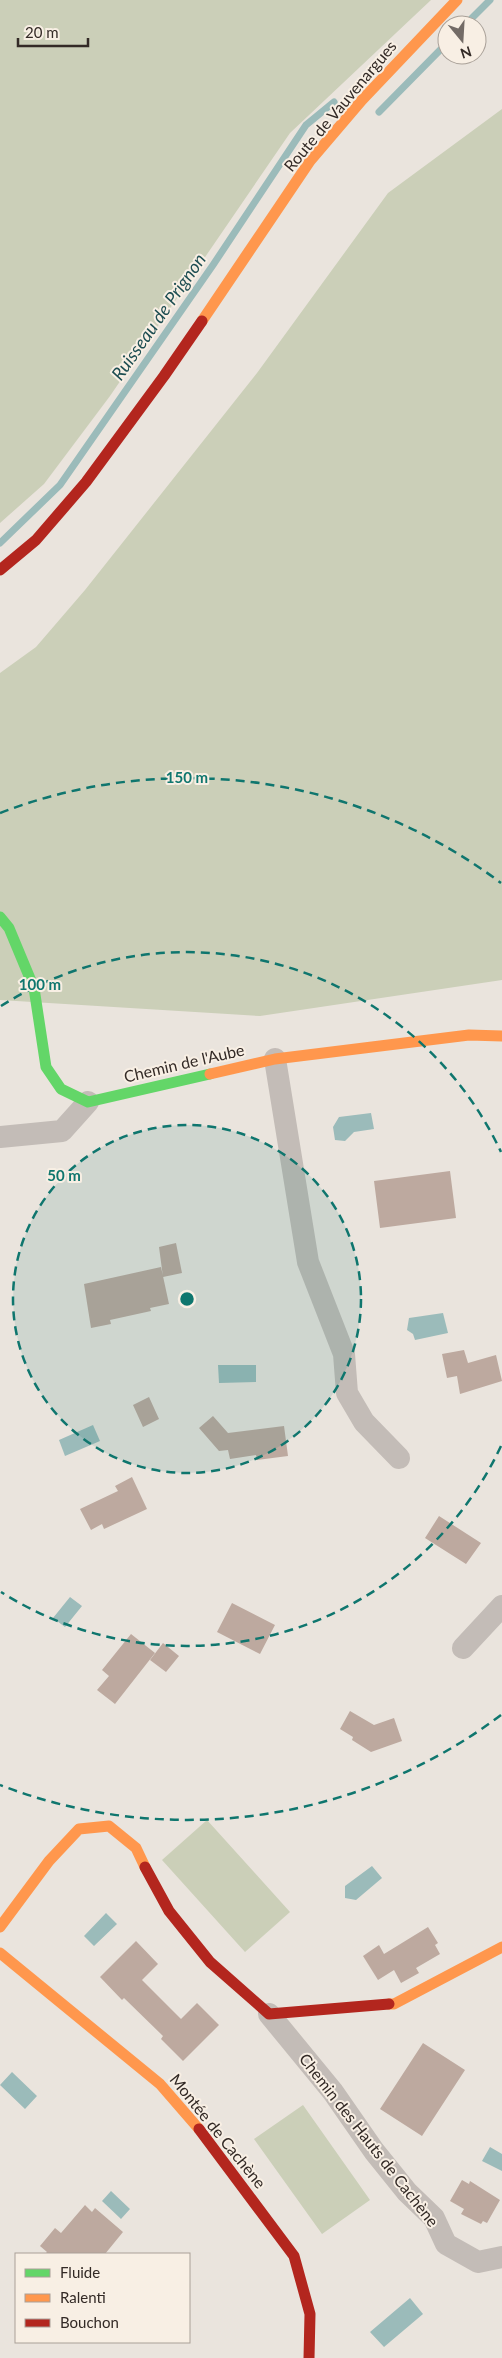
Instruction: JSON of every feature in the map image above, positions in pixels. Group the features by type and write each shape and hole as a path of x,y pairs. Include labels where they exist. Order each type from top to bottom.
{"street":[{"name":"Route de Vauvenargues","path":"0,570 36,540 86,482 164,376 310,161 368,93 457,0"},
{"path":"0,917 9,928 34,988 46,1067 61,1088 88,1102 62,1131 0,1137"},
{"name":"Chemin de l'Aube","path":"88,1102 275,1059 469,1035 502,1036"},
{"path":"275,1059 308,1262 344,1354 347,1393 364,1422 399,1458"},
{"path":"462,1648 502,1606"},
{"path":"0,1927 49,1861 79,1829 109,1826 136,1848 153,1885 169,1911 210,1962 269,2014 394,2004 502,1947"},
{"name":"Montée de Cachène","path":"0,1953 160,2084 207,2138 294,2256 310,2314 309,2358"},
{"name":"Chemin des Hauts de Cachène","path":"269,2014 333,2092 374,2151 407,2192 434,2218 446,2244 478,2262 502,2257"}],"green space":[{"path":"0,0 431,0 290,133 110,396 44,484 0,523"},
{"path":"502,109 502,980 260,1016 0,1000 0,673 36,647 85,590 257,373 388,193"},
{"path":"207,1820 290,1912 245,1952 162,1860"},
{"path":"303,2105 370,2200 322,2234 254,2139"}],"water":[{"path":"371,1113 374,1129 354,1132 345,1141 335,1140 333,1127 339,1117"},
{"path":"443,1313 448,1333 415,1340 413,1334 407,1330 409,1318"},
{"path":"218,1365 256,1365 256,1382 219,1383"},
{"path":"93,1425 100,1441 65,1456 59,1440"},
{"path":"70,1597 82,1606 65,1627 53,1618"},
{"path":"372,1866 382,1878 356,1900 345,1898 345,1886"},
{"path":"106,1913 117,1924 94,1946 84,1936"},
{"path":"12,2072 37,2096 25,2109 0,2085"},
{"path":"490,2147 502,2154 502,2171 482,2161"},
{"path":"111,2191 130,2209 121,2219 102,2201"},
{"path":"410,2298 423,2314 384,2347 370,2332"}],"building":[{"path":"450,1171 456,1218 380,1228 374,1181"},
{"path":"176,1243 182,1273 163,1277 159,1247"},
{"path":"161,1267 169,1304 150,1308 151,1311 110,1320 111,1324 91,1328 84,1284"},
{"path":"464,1350 468,1363 496,1355 502,1381 460,1394 457,1376 447,1378 442,1354"},
{"path":"149,1397 159,1419 143,1427 133,1405"},
{"path":"213,1416 228,1433 284,1426 288,1456 257,1460 256,1455 230,1459 228,1450 219,1451 199,1428"},
{"path":"132,1477 147,1509 104,1529 102,1524 91,1530 80,1509 118,1491 115,1486"},
{"path":"439,1516 481,1543 466,1564 425,1538"},
{"path":"232,1603 275,1625 260,1654 217,1632"},
{"path":"131,1634 155,1653 115,1704 97,1690 109,1676 102,1670"},
{"path":"163,1643 179,1656 166,1672 150,1660"},
{"path":"350,1711 374,1725 394,1718 402,1741 371,1752 352,1740 353,1737 340,1729"},
{"path":"428,1927 438,1943 435,1945 440,1954 416,1968 419,1973 401,1983 394,1970 378,1980 363,1956 379,1945 384,1954"},
{"path":"136,1941 158,1964 142,1980 181,2019 197,2003 219,2025 183,2061 161,2039 163,2036 124,1998 122,2000 100,1977"},
{"path":"423,2043 465,2070 422,2136 380,2109"},
{"path":"462,2180 469,2184 470,2181 500,2200 487,2223 483,2221 481,2224 461,2214 464,2209 450,2201"},
{"path":"85,2205 92,2212 95,2208 123,2232 106,2253 46,2253 40,2246 55,2228 61,2233"}],"waterway":[{"name":"Ruisseau de Prignon","path":"475,15 490,0"},
{"name":"Ruisseau de Prignon","path":"379,112 437,53"},
{"name":"Ruisseau de Prignon","path":"0,543 60,485 213,265 306,125 334,102"}],"traffic: fast":[{"path":"0,917 9,928 34,988 46,1067 61,1089 88,1102 210,1074"}],"traffic: slow":[{"path":"202,321 310,161 362,100 457,0"},
{"path":"210,1074 275,1059 469,1035 502,1036"},
{"path":"0,1927 49,1861 79,1829 109,1826 136,1848 145,1867"},
{"path":"389,2004 394,2004 502,1947"},
{"path":"0,1953 160,2084 199,2129"}],"traffic: jam":[{"path":"0,570 36,540 86,482 202,321"},
{"path":"145,1867 169,1911 210,1962 269,2014 389,2004"},
{"path":"199,2129 294,2256 310,2314 309,2358"}]}
